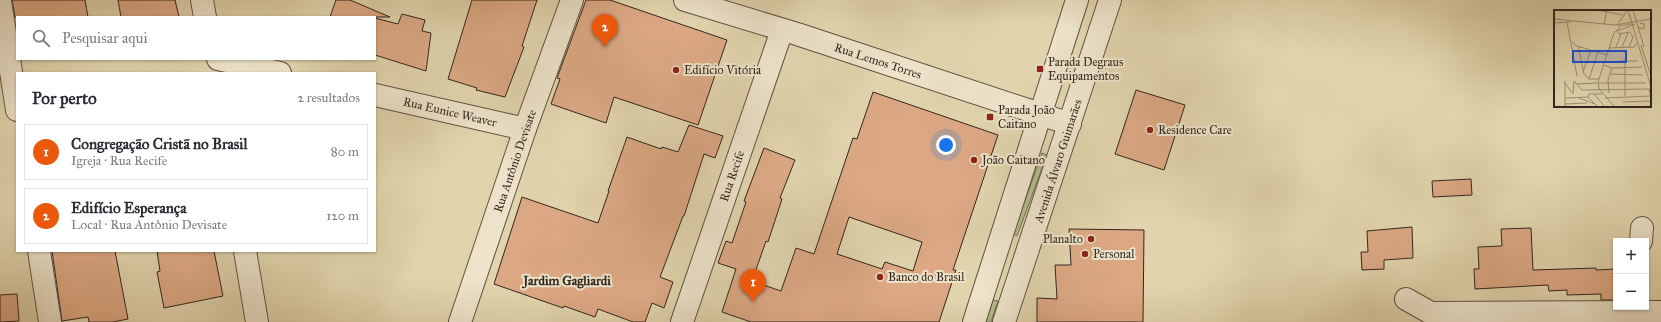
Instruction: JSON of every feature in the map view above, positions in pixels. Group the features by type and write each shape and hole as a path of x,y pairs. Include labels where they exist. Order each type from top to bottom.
{"street":[{"path":"202,0 205,16"},
{"name":"Rua Antônio Devisate","path":"460,322 572,0"},
{"name":"Rua Lemos Torres","path":"685,0 1070,124"},
{"path":"974,322 1077,0"},
{"name":"Avenida Álvaro Guimarães","path":"1004,322 1110,0"},
{"path":"0,1 16,104"},
{"name":"Rua Recife","path":"682,322 782,30"},
{"path":"212,60 214,72"},
{"path":"222,60 276,72"},
{"name":"Rua Eunice Weaver","path":"376,94 526,129"},
{"path":"39,252 50,322"},
{"path":"245,252 257,322"},
{"path":"987,284 1015,292"},
{"path":"1406,299 1431,313 1645,313"}],"green space":[{"path":"1042,153 1047,155 1017,236 1013,234"},
{"path":"993,300 998,301 991,322 986,322"}],"building":[{"path":"12,0 85,0 88,16 16,16 15,17"},
{"path":"118,0 175,0 179,16 121,16"},
{"path":"336,0 350,0 390,17 376,16 330,16"},
{"path":"472,0 537,0 522,46 524,47 505,97 476,90 477,88 448,79"},
{"path":"586,0 610,0 727,40 698,125 614,97 606,123 551,104 560,79 557,78"},
{"path":"402,14 425,20 422,31 431,33 426,71 376,55 376,18 398,24"},
{"name":"Residence Care","path":"1136,90 1185,105 1164,170 1115,154"},
{"path":"873,92 998,135 953,270 956,270 939,322 751,322 722,312 736,269 718,263 726,241 732,243 746,202 744,201 764,148 795,160 780,198 782,199 768,242 766,241 752,281 781,291 796,248 814,254 853,138 857,139","holes":["849,217 922,242 913,271 885,262 882,269 837,254"]},
{"path":"689,125 723,136 715,158 704,154 684,216 660,277 673,282 664,308 652,303 645,322 633,322 598,309 595,317 564,306 563,308 494,284 522,197 598,223 627,137 661,149 662,147 678,152"},
{"path":"1471,179 1472,195 1433,197 1432,181"},
{"path":"1412,227 1413,258 1384,260 1384,269 1362,270 1361,252 1368,252 1367,231"},
{"path":"1531,228 1533,270 1596,268 1596,270 1613,269 1613,300 1601,300 1601,294 1567,295 1567,290 1549,291 1548,285 1475,289 1474,269 1479,269 1478,247 1502,246 1501,229"},
{"path":"1069,229 1144,230 1143,322 1037,322 1037,298 1057,299 1055,265 1071,265"},
{"path":"52,252 115,252 128,319 113,322 89,322 88,317 62,321"},
{"path":"157,252 214,252 223,296 164,308 157,272 160,271"},
{"path":"17,294 19,321 0,322 0,295"}],"place":[{"name":"Edifício Esperança","path":"605,47"},
{"name":"Parada Degraus Equipamentos","path":"1040,69"},
{"name":"Edifício Vitória","path":"676,70"},
{"name":"Parada João Caitano","path":"990,117"},
{"name":"Residence Care","path":"1150,130"},
{"name":"João Caitano","path":"974,160"},
{"name":"Planalto","path":"1091,239"},
{"name":"Personal","path":"1085,254"},
{"name":"Banco do Brasil","path":"880,277"},
{"name":"Congregação Cristã no Brasil","path":"753,302"}],"district":[{"name":"Jardim Gagliardi","path":"567,280"}]}
